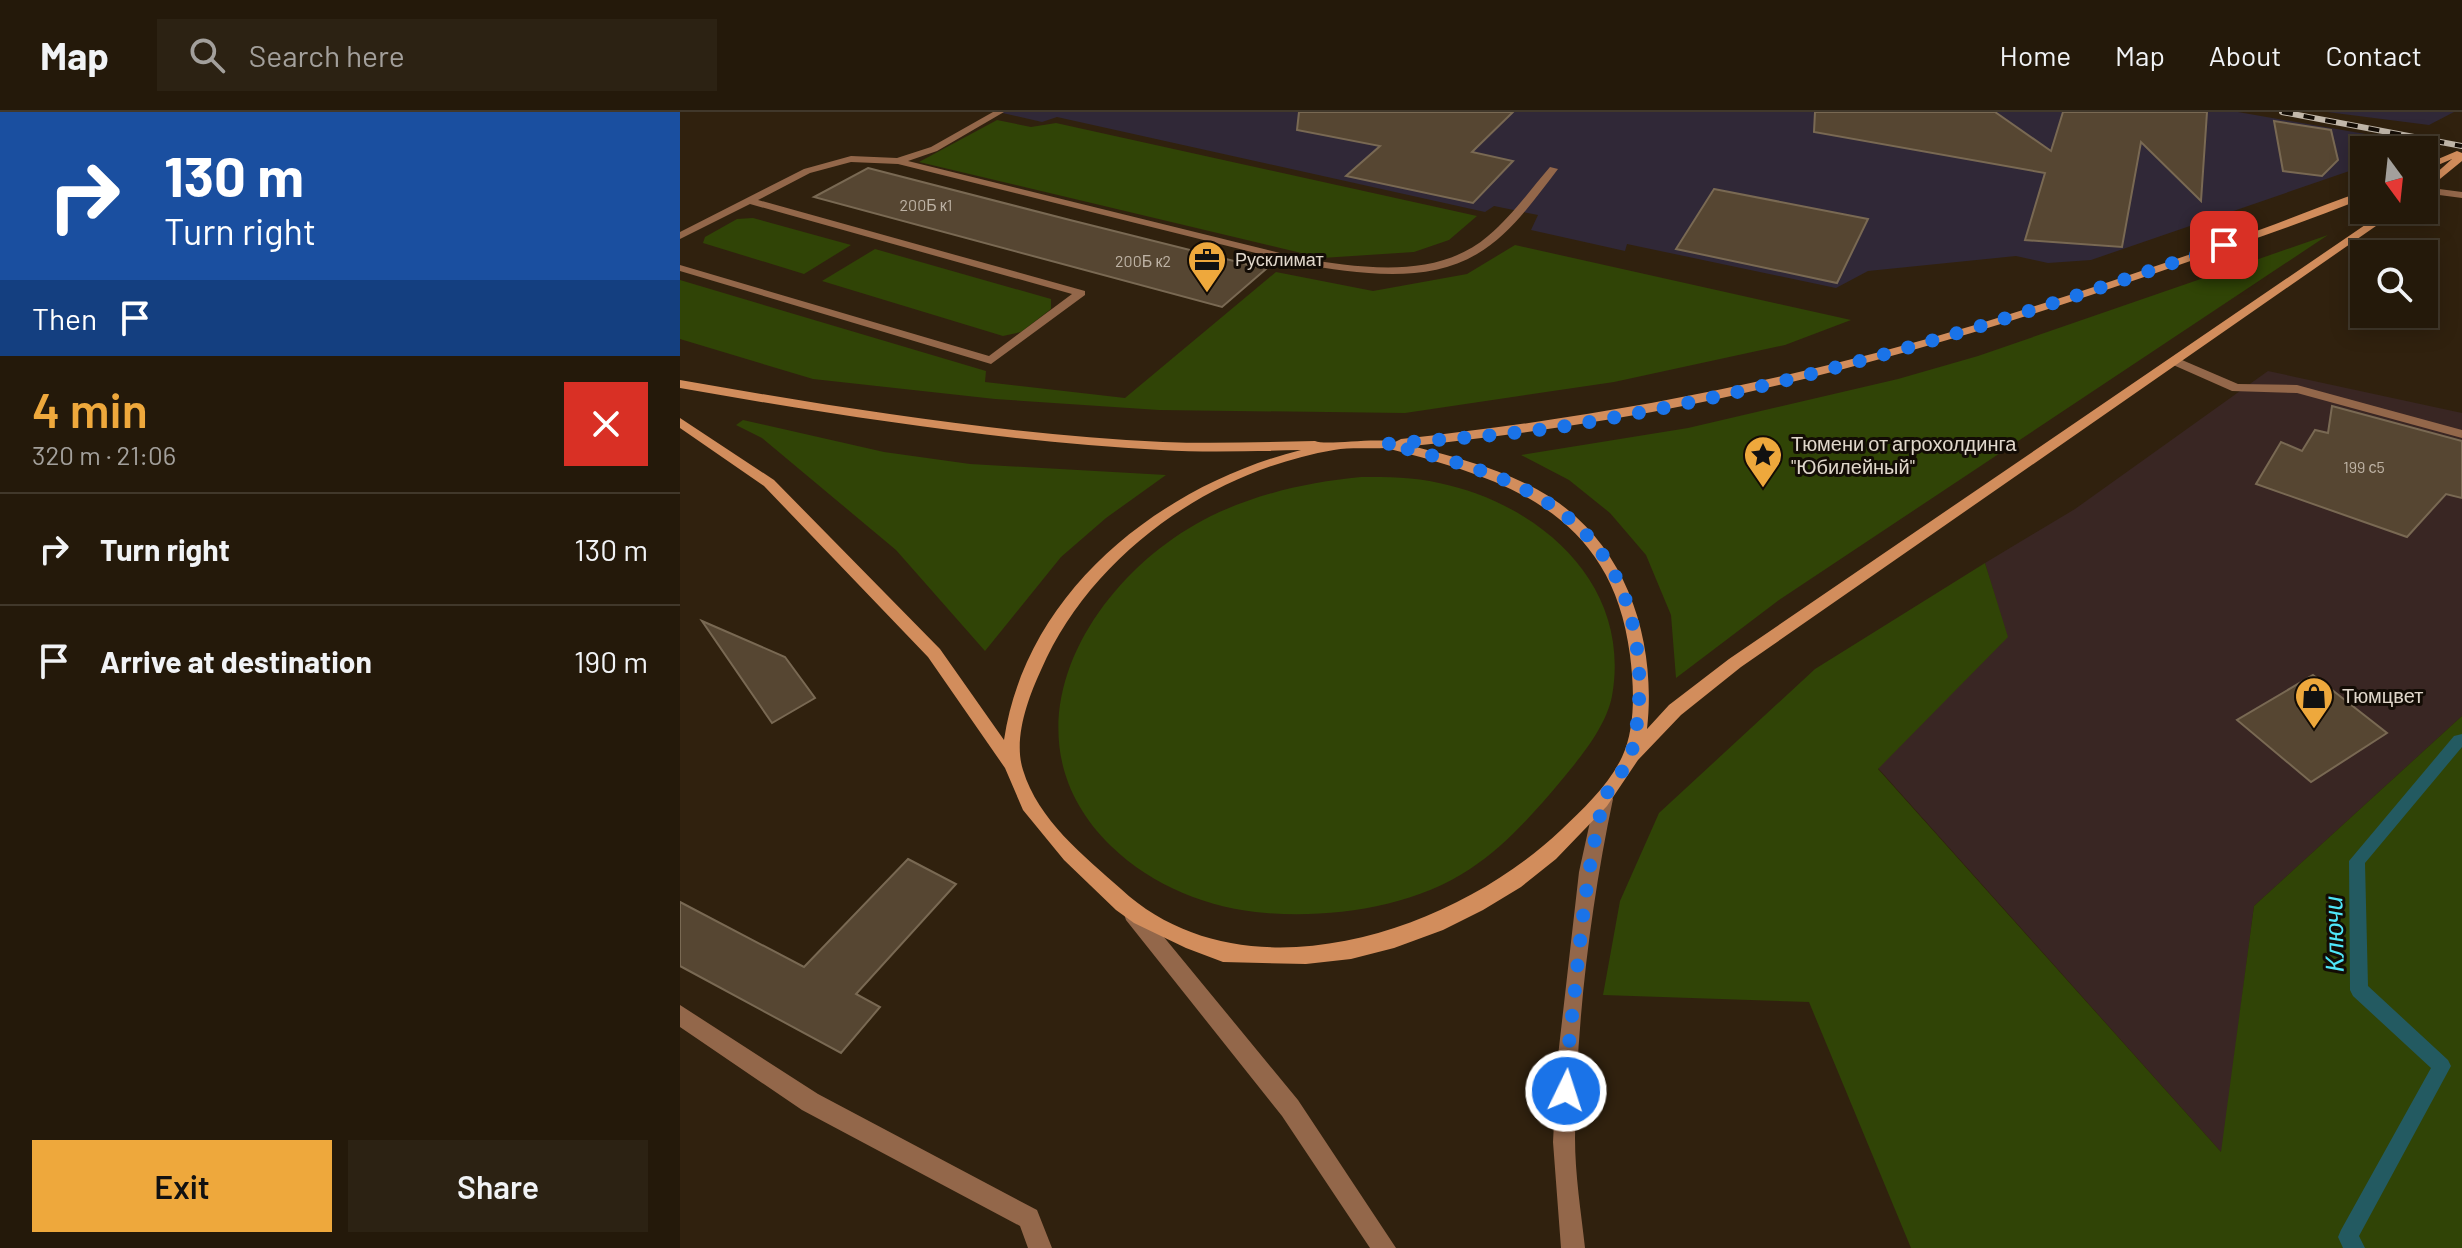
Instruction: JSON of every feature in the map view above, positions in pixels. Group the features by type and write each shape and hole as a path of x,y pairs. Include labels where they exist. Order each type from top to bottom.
{"main road":[{"path":"2438,163 2462,154"},
{"path":"2438,177 2462,154"},
{"path":"680,384 818,408 1038,435 1164,446 1386,444 1572,425 1721,396 1889,355 2044,308 2350,199"},
{"path":"680,422 769,483 934,653 1011,763 1026,797 1055,838 1133,914 1222,952 1288,956 1357,947 1420,930 1479,904 1533,867 1568,837 1604,799 1631,756 1675,710 1735,663 2374,224"},
{"path":"1386,444 1451,461 1522,487 1580,526 1604,555 1623,586 1638,650 1640,696 1631,756"},
{"path":"1011,763 1019,704 1035,659 1065,609 1101,565 1142,528 1187,500 1228,480 1337,445"}],"street":[{"path":"898,161 934,149 1000,112"},
{"path":"680,236 807,171 851,159 898,161 1300,261 1378,271 1432,265 1457,258 1490,240 1553,169"},
{"path":"2438,192 2462,195"},
{"path":"680,268 991,360 1081,293 750,201"},
{"path":"2175,361 2236,388 2297,389 2462,434"},
{"path":"1573,1248 1564,1142 1567,1065 1588,872 1604,799"},
{"path":"1133,914 1290,1108 1384,1248"},
{"path":"680,1015 810,1102 1029,1218 1040,1248"}],"shaded area":[{"path":"998,112 2238,112 2377,136 2350,136 2350,171 2091,260 2048,263 2016,256 1868,271 1836,288 1627,244 1625,251 1531,230 1538,215 1494,206 1485,212 1057,117 1042,122"},
{"path":"2327,112 2454,112 2429,125"},
{"path":"2268,371 2462,413 2462,716 2254,906 2222,1153 1878,768 2007,637 1985,563 2075,509"}],"green space":[{"path":"997,120 1031,127 1056,123 1477,216 1449,240 1414,252 1322,258 919,162"},
{"path":"753,218 851,245 804,274 703,243 705,237 737,219"},
{"path":"2328,235 1779,600 1676,678 1671,615 1646,555 1610,513 1569,480 1521,455 1688,428 1898,379 1978,356"},
{"path":"1515,245 1851,320 1785,345 1614,382 1405,413 1159,410 995,399 813,379 680,339 680,280 986,371 985,382 1125,398 1276,272 1373,291 1467,274"},
{"path":"875,249 1051,299 1051,309 1021,332 1003,336 822,281"},
{"path":"743,420 884,452 970,464 1166,475 1106,518 1061,557 985,651 896,550 762,438 736,425"},
{"path":"1361,477 1420,480 1476,494 1511,509 1543,530 1571,555 1593,585 1608,618 1614,656 1612,696 1604,719 1576,763 1507,840 1470,869 1424,893 1372,907 1292,914 1245,911 1203,901 1163,884 1111,846 1077,802 1061,755 1060,708 1072,661 1096,617 1128,577 1167,543 1211,516 1247,501 1303,485"},
{"path":"1985,563 2008,637 1878,769 2221,1152 2254,906 2462,716 2462,1248 1911,1248 1809,1002 1603,995 1620,901 1659,813 1815,669"}],"building":[{"path":"1299,112 1513,112 1472,152 1513,161 1473,203 1346,176 1380,146 1297,130"},
{"path":"1815,112 1995,112 2051,151 2063,112 2207,112 2201,201 2141,142 2122,247 2025,240 2045,173 1814,132"},
{"path":"2274,121 2331,130 2338,160 2322,176 2283,171"},
{"path":"868,168 1266,269 1222,307 814,197"},
{"path":"1714,189 1868,219 1837,283 1676,249"},
{"path":"2332,406 2462,441 2462,498 2446,494 2407,537 2256,484 2281,442 2302,451 2315,430 2328,433"},
{"path":"702,621 785,657 815,698 772,723"},
{"path":"2313,675 2387,733 2311,782 2237,720"},
{"path":"908,859 956,884 856,994 880,1007 841,1053 680,966 680,902 804,967"}],"waterway":[{"name":"Ключи","path":"2355,1248 2348,1237 2442,1066 2359,990 2357,861 2462,740"}],"railway":[{"path":"2282,112 2462,146"}],"place":[{"name":"Русклимат","path":"1207,294"},
{"name":"Тюмени от агрохолдинга \"Юбилейный\"","path":"1763,489"},
{"name":"Тюмцвет","path":"2314,730"}],"route":[{"path":"1566,1091 1588,872 1604,799 1631,756 1637,725 1640,696 1638,650 1623,586 1604,555 1580,526 1552,504 1489,473 1386,444 1572,425 1785,382 1889,355 2044,308 2224,245"}]}
